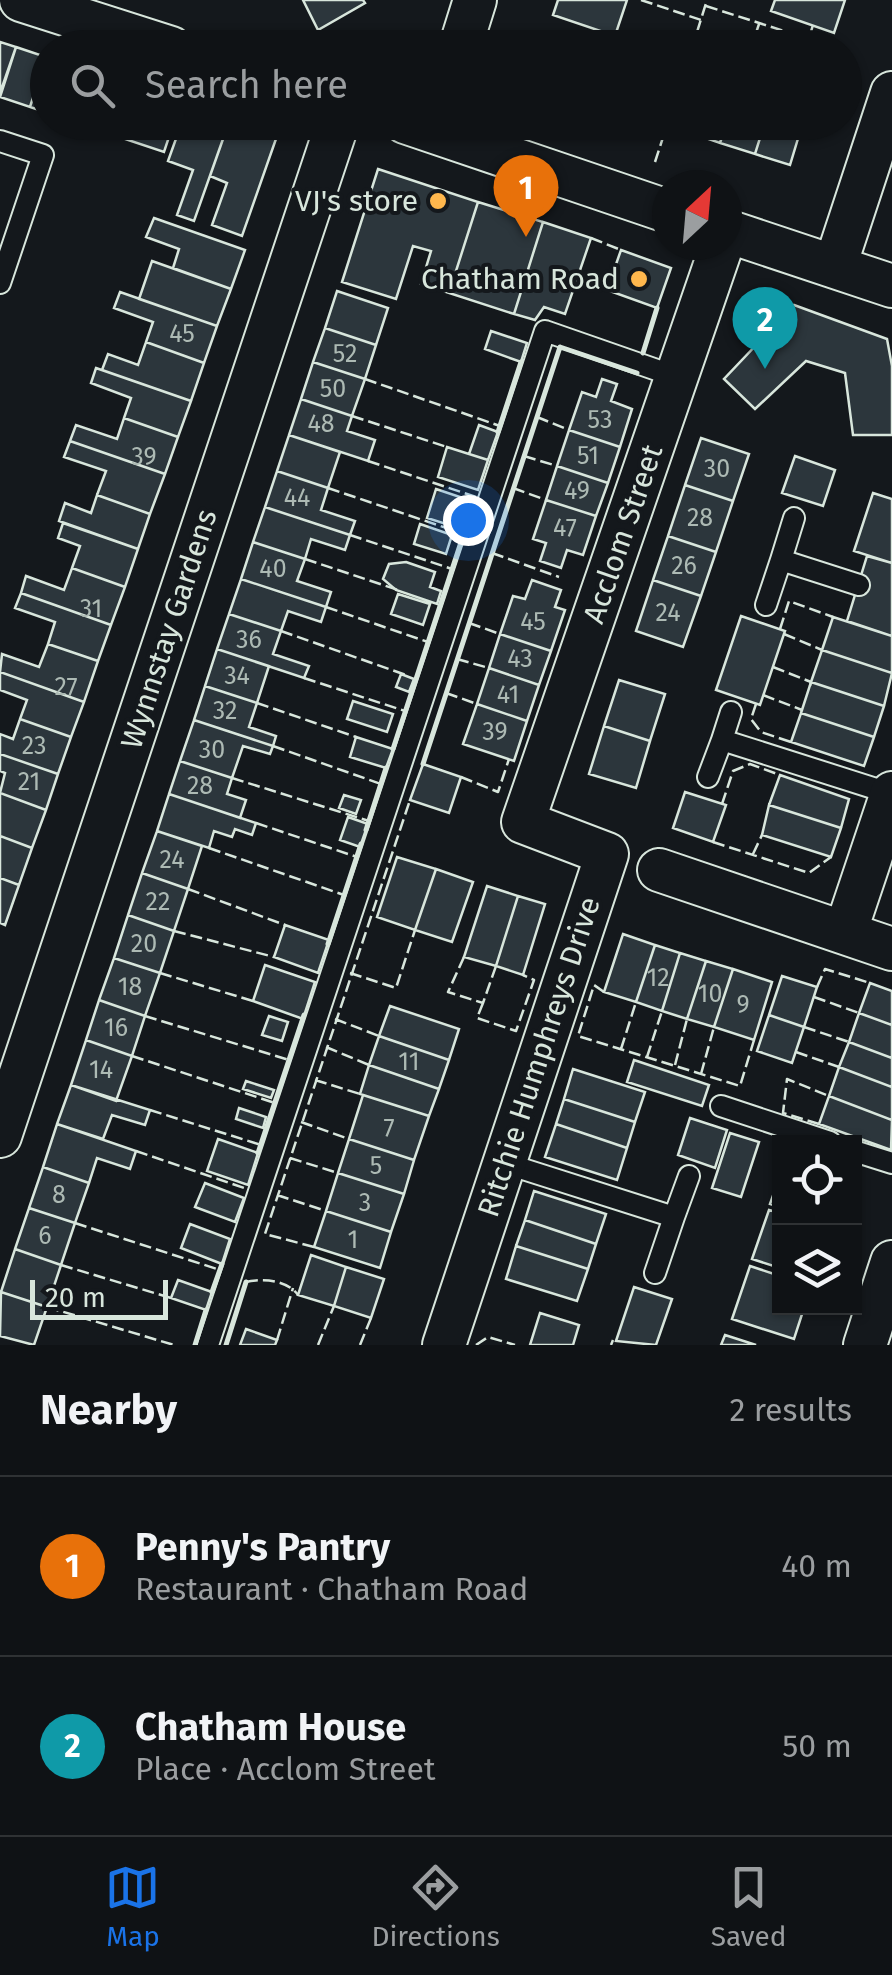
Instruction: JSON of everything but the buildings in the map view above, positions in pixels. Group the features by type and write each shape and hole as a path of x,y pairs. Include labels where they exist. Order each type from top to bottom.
{"street":[{"path":"22,0 116,30"},
{"path":"466,30 476,0"},
{"path":"835,266 892,93"},
{"name":"Wynnstay Gardens","path":"0,1136 332,140"},
{"path":"465,140 652,205"},
{"path":"742,236 892,286"},
{"name":"Acclom Street","path":"523,822 717,260"},
{"path":"844,933 892,793"},
{"name":"Ritchie Humphreys Drive","path":"444,1345 607,854 523,822"},
{"path":"659,870 892,949"},
{"path":"865,1345 892,1262"}],"lane":[{"path":"0,142 42,155 0,283"},
{"path":"208,1345 546,331 677,378"},
{"path":"766,604 794,518"},
{"path":"781,560 858,585"},
{"path":"708,777 731,712"},
{"path":"722,740 892,793"},
{"path":"721,1106 809,1135"},
{"path":"862,1153 892,1163"},
{"path":"504,1163 674,1217"},
{"path":"655,1273 689,1176"}],"fence":[{"path":"641,0 701,20"},
{"path":"698,30 707,0"},
{"path":"706,6 781,30"},
{"path":"757,30 759,24"},
{"path":"811,30 813,25"},
{"path":"655,162 662,140"},
{"path":"591,238 621,250"},
{"path":"365,379 500,426"},
{"path":"352,416 447,447"},
{"path":"537,417 569,430"},
{"path":"524,456 557,466"},
{"path":"368,461 476,497"},
{"path":"328,488 464,534"},
{"path":"513,488 546,500"},
{"path":"350,535 452,569"},
{"path":"492,553 559,577"},
{"path":"305,559 398,590"},
{"path":"780,629 789,601 833,617"},
{"path":"326,607 428,642"},
{"path":"469,623 500,634"},
{"path":"281,631 406,675"},
{"path":"784,634 822,650"},
{"path":"457,659 489,668"},
{"path":"773,667 811,682 810,686"},
{"path":"304,678 405,711"},
{"path":"446,693 477,704"},
{"path":"763,695 802,710"},
{"path":"257,703 356,737"},
{"path":"756,704 751,719 761,732 791,742"},
{"path":"273,746 381,784"},
{"path":"461,777 498,792 509,759"},
{"path":"722,804 733,771 750,764 780,775"},
{"path":"232,778 369,821"},
{"path":"314,1247 265,1234 410,800"},
{"path":"256,823 357,857"},
{"path":"753,854 762,835"},
{"path":"713,842 809,873 831,857"},
{"path":"209,848 344,895"},
{"path":"188,889 285,925"},
{"path":"350,973 396,988 415,930"},
{"path":"174,931 274,957"},
{"path":"464,957 448,992 483,1003 496,966"},
{"path":"817,987 825,969 870,983"},
{"path":"160,973 253,1001"},
{"path":"483,1003 477,1018 516,1031 534,980 523,975"},
{"path":"604,992 594,985 578,1036 740,1086 754,1040"},
{"path":"814,997 859,1013"},
{"path":"621,1049 636,1002"},
{"path":"647,1057 662,1011"},
{"path":"145,1016 289,1060"},
{"path":"335,1019 379,1036"},
{"path":"675,1065 687,1019"},
{"path":"701,1074 714,1027"},
{"path":"804,1027 849,1042"},
{"path":"326,1047 369,1065"},
{"path":"796,1052 839,1067"},
{"path":"132,1056 275,1103"},
{"path":"819,1124 783,1113 787,1079 829,1096"},
{"path":"315,1080 360,1094"},
{"path":"150,1110 261,1145"},
{"path":"301,1122 349,1139"},
{"path":"136,1151 247,1189"},
{"path":"290,1158 338,1173"},
{"path":"277,1195 326,1211"},
{"path":"75,1223 220,1270"},
{"path":"61,1265 171,1298"},
{"path":"246,1282 274,1281 298,1295"},
{"path":"277,1340 293,1288"},
{"path":"318,1345 334,1306"},
{"path":"47,1307 174,1345"},
{"path":"360,1345 371,1318"},
{"path":"476,1345 488,1337 515,1345"},
{"path":"611,1345 613,1340"}],"wall":[{"path":"643,353 657,308"},
{"path":"423,764 560,347 637,373"},
{"path":"498,432 521,362"},
{"path":"393,749 465,530"},
{"path":"366,830 386,768"},
{"path":"328,944 361,844"},
{"path":"258,1153 304,1015"},
{"path":"212,1292 222,1264"},
{"path":"226,1345 246,1282"},
{"path":"195,1345 206,1310"}],"place":[{"name":"VJ's store","path":"438,201"},
{"name":"Penny's Pantry","path":"526,237"},
{"name":"Chatham Road","path":"639,279"},
{"name":"Chatham House","path":"765,369"}]}
